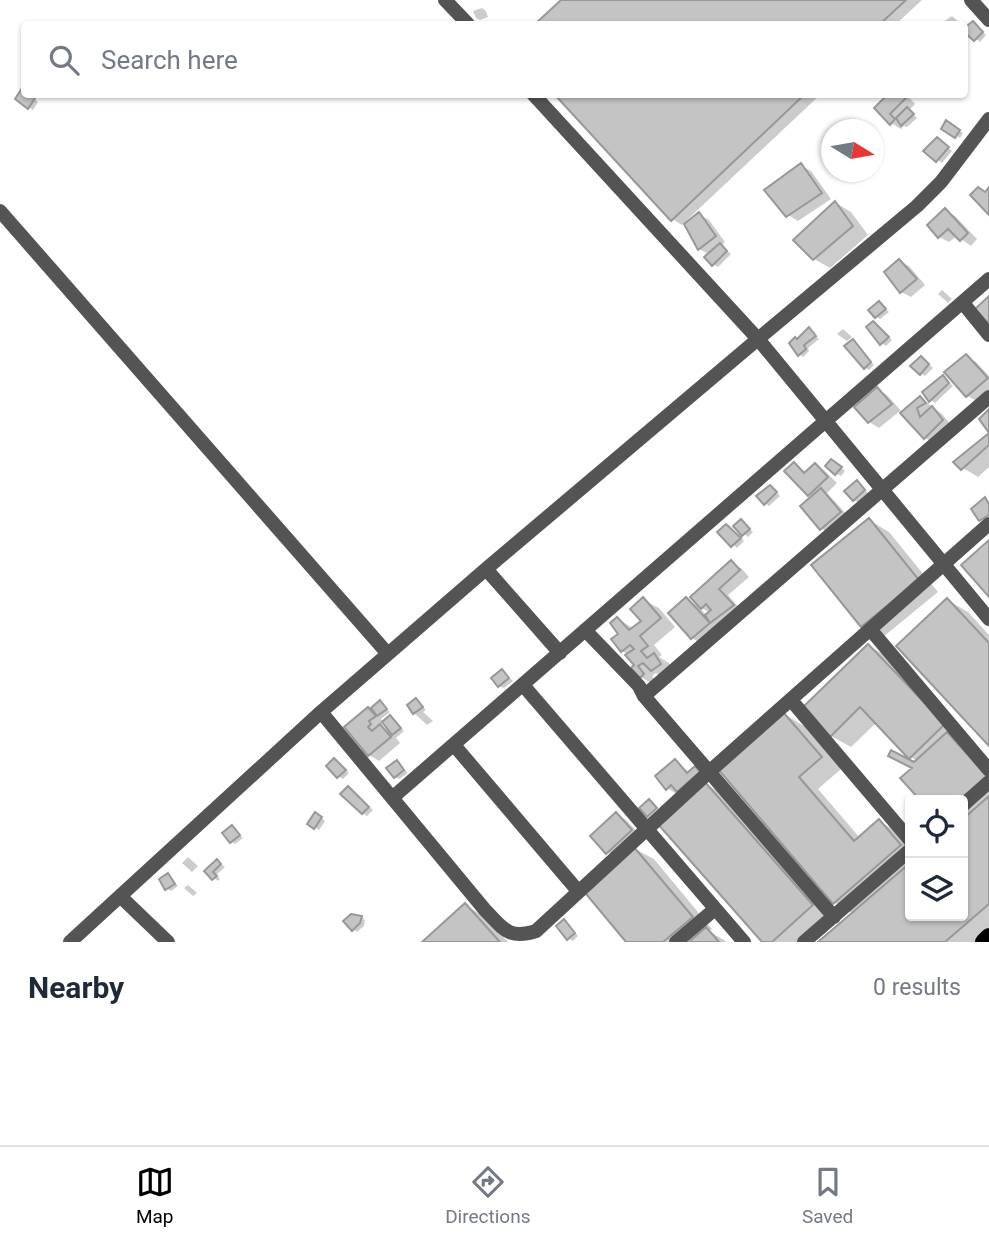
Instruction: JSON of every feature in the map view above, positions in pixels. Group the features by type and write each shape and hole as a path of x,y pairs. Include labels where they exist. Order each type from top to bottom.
{"main road":[{"path":"984,942 989,937"}],"street":[{"path":"445,0 465,21"},
{"path":"971,0 989,20"},
{"path":"537,98 758,339 989,619"},
{"path":"70,942 321,712 486,569 917,206 941,182 989,119"},
{"path":"0,211 388,654"},
{"path":"392,799 989,279"},
{"path":"963,303 989,335"},
{"path":"644,696 989,397"},
{"path":"321,712 485,910 507,932 521,936 536,931 710,771 989,524"},
{"path":"486,569 560,653"},
{"path":"870,629 989,770"},
{"path":"585,630 639,686 644,696 834,916"},
{"path":"523,685 744,942"},
{"path":"791,699 905,834"},
{"path":"454,745 578,891"},
{"path":"968,801 989,782"},
{"path":"804,942 905,854"},
{"path":"121,897 168,942"},
{"path":"676,942 715,909"}],"building":[{"path":"561,0 906,0 883,21 538,21"},
{"path":"973,21 983,32 974,41 968,36 968,25"},
{"path":"21,90 21,98 35,98 28,109 15,99"},
{"path":"558,98 801,98 671,221"},
{"path":"884,98 906,98 890,114 895,119 890,125 874,108"},
{"path":"907,107 914,114 901,126 896,118"},
{"path":"946,120 960,130 955,138 941,129"},
{"path":"937,137 949,147 936,162 923,151"},
{"path":"801,163 822,193 786,217 764,190"},
{"path":"978,187 985,192 989,187 989,215 970,195"},
{"path":"835,201 853,226 813,260 793,240"},
{"path":"945,208 968,233 960,241 948,229 938,238 927,225"},
{"path":"699,212 716,236 698,250 684,224"},
{"path":"720,243 727,251 712,266 704,257"},
{"path":"899,259 917,279 900,293 884,272"},
{"path":"989,296 989,324 975,309"},
{"path":"879,301 886,309 875,318 868,310"},
{"path":"873,321 889,337 880,345 866,327"},
{"path":"809,327 816,336 804,345 806,349 798,356 789,343"},
{"path":"853,339 871,362 864,369 844,346"},
{"path":"966,354 988,378 966,397 944,372"},
{"path":"921,356 929,364 920,375 910,366"},
{"path":"943,375 949,383 929,402 922,392"},
{"path":"877,387 892,404 868,423 854,407"},
{"path":"920,396 926,403 917,408 920,417 932,406 943,420 924,439 900,413"},
{"path":"989,409 989,433 979,419"},
{"path":"989,433 989,445 961,470 953,462"},
{"path":"831,459 842,467 835,475 825,466"},
{"path":"794,462 804,473 815,463 828,477 808,496 784,471"},
{"path":"857,480 865,490 853,501 844,491"},
{"path":"770,485 777,492 764,505 756,496"},
{"path":"821,488 841,512 820,530 800,506"},
{"path":"985,497 989,504 989,515 979,521 971,509"},
{"path":"869,518 919,580 861,627 811,565"},
{"path":"741,519 750,529 742,536 733,526"},
{"path":"726,524 741,538 731,547 717,532"},
{"path":"989,540 989,597 961,565"},
{"path":"731,560 740,570 719,589 734,605 710,623 705,615 711,610 706,604 701,609 690,597"},
{"path":"643,597 661,618 640,636 648,646 641,651 647,658 654,653 661,664 651,671 643,663 638,666 644,674 640,678 625,655 634,649 630,645 621,652 611,639 618,634 610,623 617,617 629,630 641,621 630,609"},
{"path":"686,597 710,623 691,639 668,613"},
{"path":"947,598 989,643 989,746 896,646"},
{"path":"868,644 945,724 909,759 860,707 830,737 802,708"},
{"path":"502,669 509,678 498,687 491,678"},
{"path":"416,698 423,707 413,714 407,705"},
{"path":"380,700 387,709 377,716 371,708"},
{"path":"368,707 376,716 369,721 371,724 368,727 372,731 380,724 391,737 368,756 344,727"},
{"path":"783,712 822,757 799,777 854,841 879,819 901,845 833,904 718,769"},
{"path":"390,715 401,728 392,735 382,722"},
{"path":"947,732 987,776 966,795 915,795 900,778 912,768 888,756 891,750 914,762"},
{"path":"334,758 346,770 337,778 326,766"},
{"path":"675,759 687,773 695,766 700,772 677,792 671,785 666,790 655,776"},
{"path":"397,760 404,770 394,778 386,768"},
{"path":"704,781 813,905 772,942 762,942 657,823"},
{"path":"348,786 369,807 362,814 340,794"},
{"path":"989,796 989,904 945,942 818,942 905,867 905,921 968,921 968,815"},
{"path":"649,799 657,808 647,817 639,808"},
{"path":"315,812 322,817 314,829 307,824"},
{"path":"616,812 632,830 606,854 590,836"},
{"path":"232,825 240,835 230,843 222,833"},
{"path":"633,846 693,917 663,942 626,942 582,889"},
{"path":"217,859 221,864 213,872 217,876 212,880 204,871"},
{"path":"168,873 175,884 165,890 159,879"},
{"path":"465,903 500,942 422,942"},
{"path":"351,914 362,916 360,923 352,931 343,921"},
{"path":"564,919 575,933 567,940 556,926"},
{"path":"706,927 719,942 689,942"}]}
